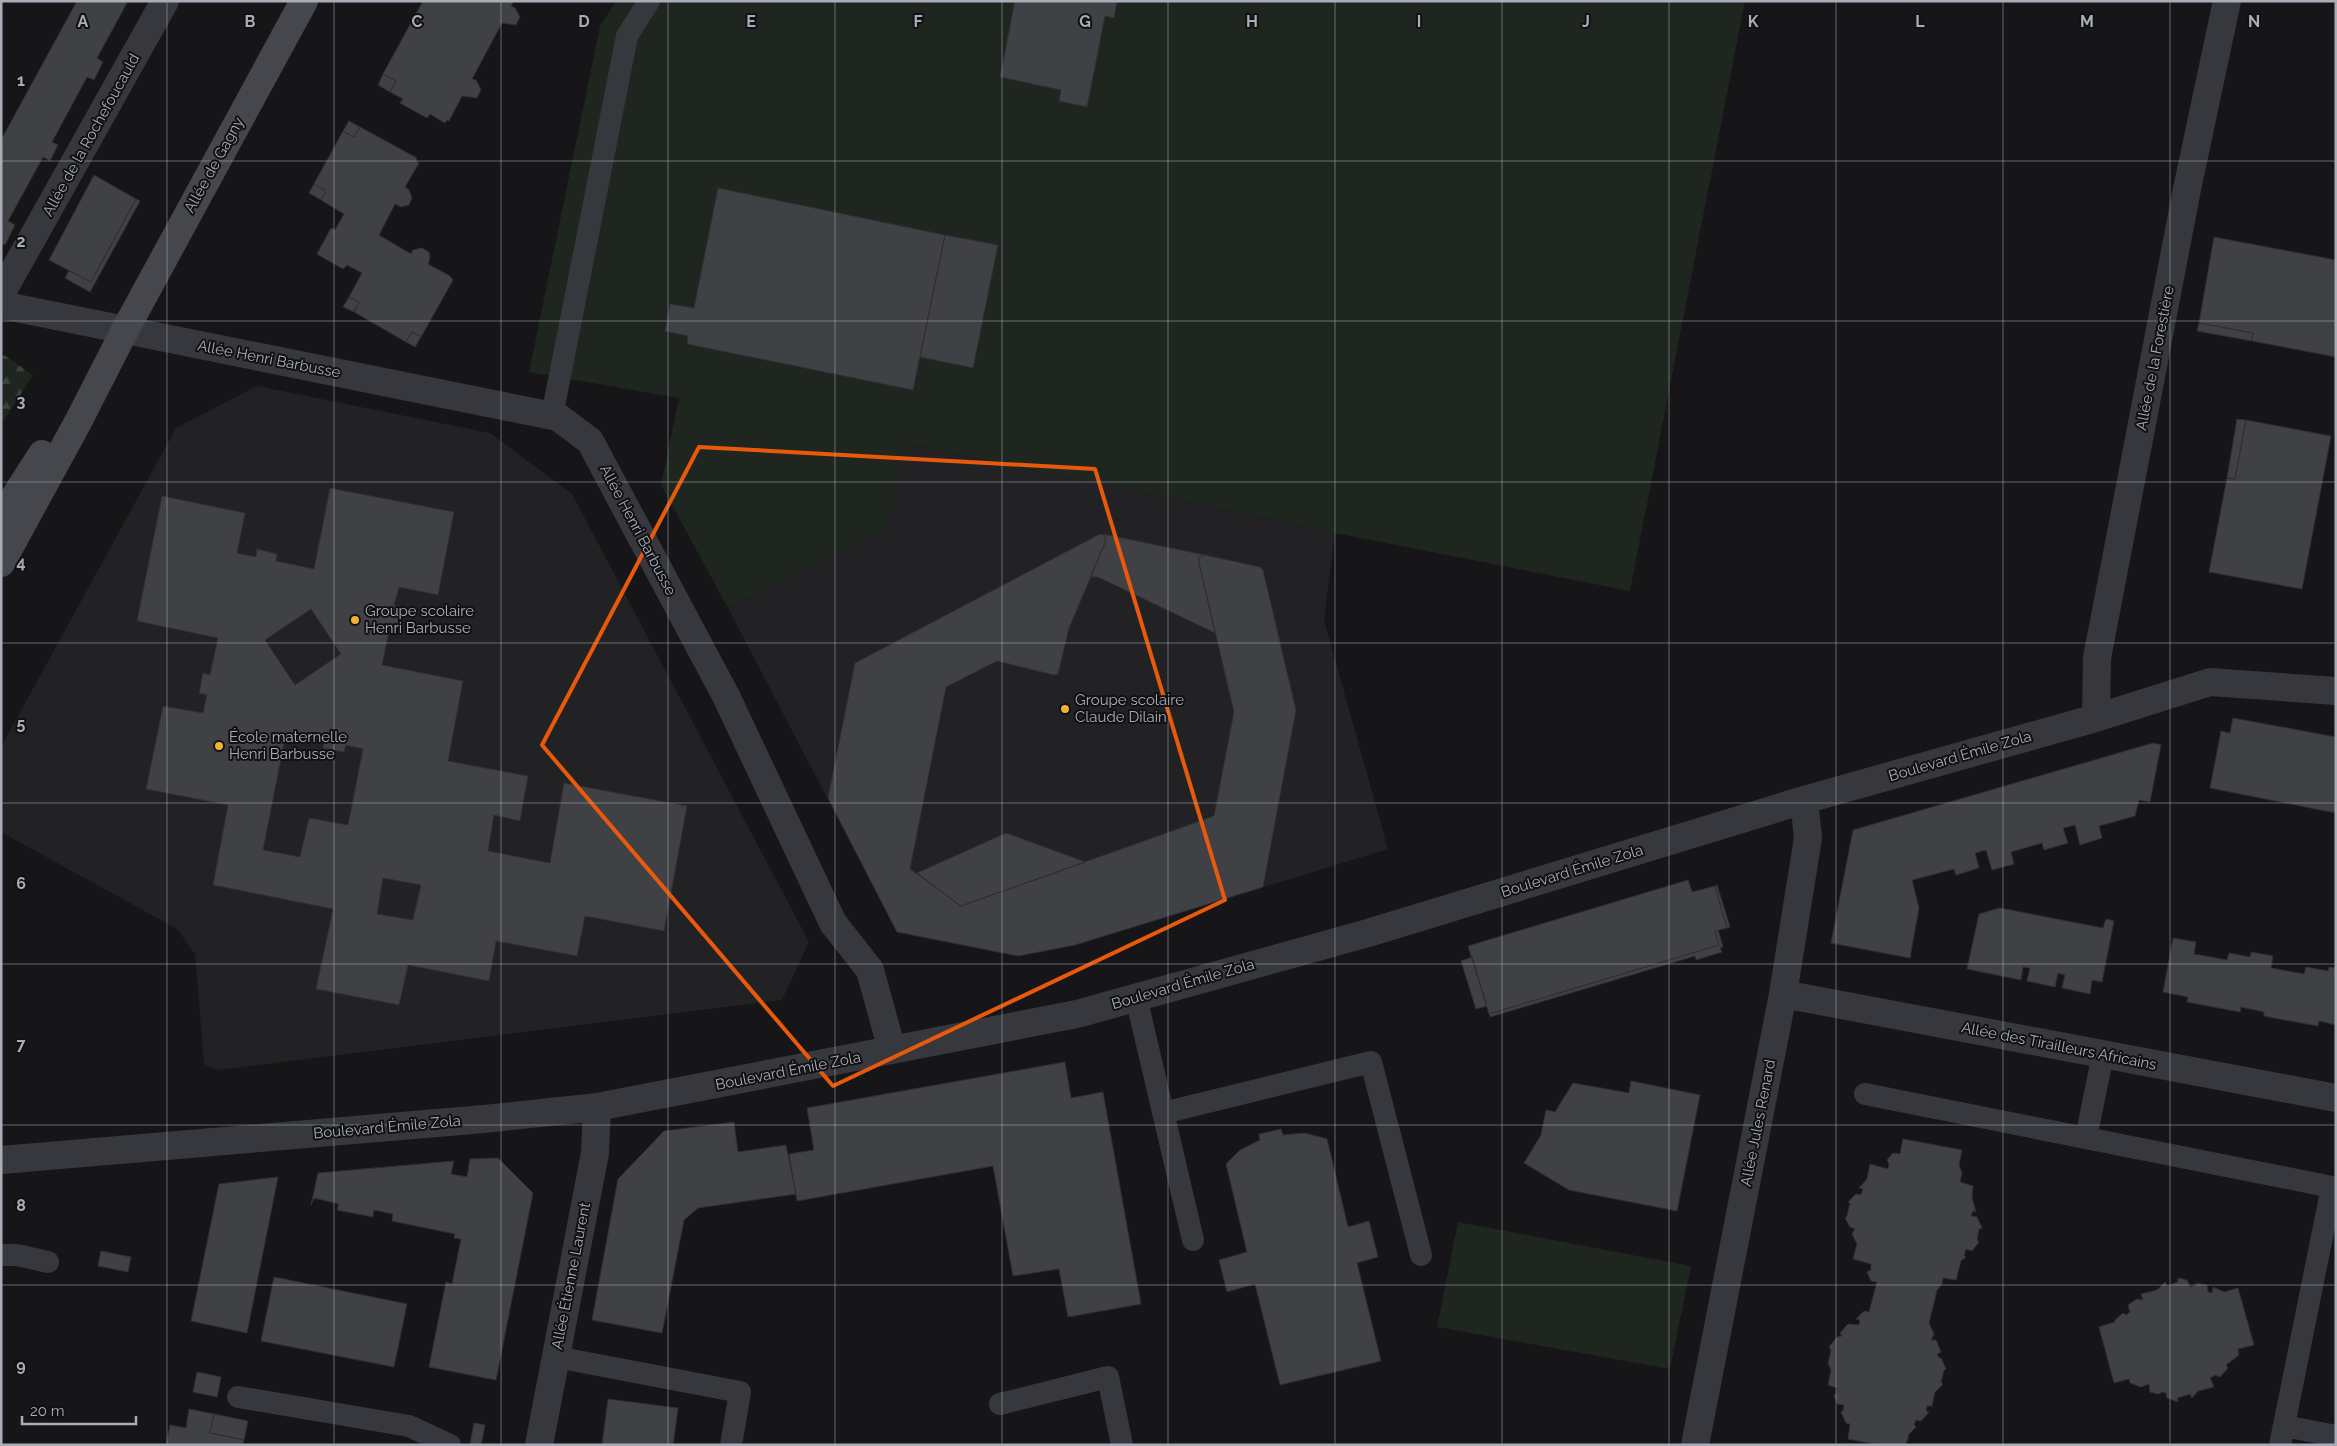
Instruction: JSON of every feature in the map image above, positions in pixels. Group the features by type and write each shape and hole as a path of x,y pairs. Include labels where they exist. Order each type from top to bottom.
{"main road":[{"name":"Allée de Gagny","path":"1,563 78,422 124,330 304,1"},
{"name":"Allée de Gagny","path":"1,518 9,495 124,330"}],"street":[{"name":"Allée de la Rochefoucauld","path":"1,294 165,1"},
{"name":"Allée de la Forestière","path":"2096,718 2097,658 2187,189 2227,1"},
{"name":"Allée Henri Barbusse","path":"1,305 558,417 590,441 636,523 726,696 833,924 870,970 892,1050"},
{"name":"Boulevard Émile Zola","path":"1,1160 474,1120 597,1107 1077,1014 1368,933 1804,800 2096,718 2210,682 2336,690"},
{"name":"Allée Jules Renard","path":"1695,1445 1783,994 1808,838 1804,800"},
{"name":"Allée des Tirailleurs Africains","path":"1783,994 2336,1098"},
{"name":"Allée Étienne Laurent","path":"540,1445 595,1153 597,1107"}],"lane":[{"path":"552,416 627,36 649,1"},
{"path":"1136,997 1193,1240"},
{"path":"2086,1138 2103,1054"},
{"path":"1163,1113 1371,1062 1421,1254"},
{"path":"1865,1094 2332,1187 2282,1435 2336,1436"},
{"path":"1,1255 18,1254 48,1262"},
{"path":"556,1357 740,1392 731,1445"},
{"path":"1000,1404 1108,1377 1122,1445"},
{"path":"238,1397 409,1426 424,1435 450,1445"}],"highlighted area":[{"path":"699,447 1095,469 1225,900 833,1086 542,745"}],"shaded area":[{"name":"Groupe scolaire Henri Barbusse","path":"257,386 490,433 572,494 809,942 782,1000 217,1070 204,1064 195,954 177,929 1,832 1,747 176,428"},
{"name":"Groupe scolaire Claude Dilain","path":"906,444 1335,533 1324,620 1388,849 1075,945 897,932 728,608 887,526"}],"green space":[{"path":"616,1 1745,1 1630,591 1335,533 907,444 887,526 728,608 661,485 679,398 529,372 600,26"},
{"path":"1,353 33,375 1,425"},
{"path":"1458,1222 1691,1266 1670,1369 1437,1327"}],"building":[{"path":"77,1 128,1 97,58 103,62 94,80 87,77 52,142 58,145 50,161 43,157 8,221 15,225 5,245 1,243 1,140"},
{"path":"423,1 514,1 511,6 515,8 520,17 516,25 502,23 472,79 476,80 481,89 477,98 462,96 449,121 447,120 445,123 430,114 427,118 400,103 403,99 390,92 396,81 383,74"},
{"path":"1015,1 1117,1 1114,18 1105,16 1087,107 1059,101 1061,90 1000,77"},
{"path":"383,74 396,81 390,92 378,85"},
{"path":"349,121 360,127 354,137 343,131"},
{"path":"360,127 417,158 416,161 419,163 405,187 409,190 412,198 409,205 401,207 395,204 379,235 411,254 413,250 422,248 429,252 428,264 450,276 453,280 421,337 412,332 406,342 354,312 359,302 349,297 362,273 347,265 343,269 317,254 331,228 335,230 344,214 321,200 326,191 314,184 343,131 354,137"},
{"path":"94,175 136,199 91,282 49,260"},
{"path":"314,184 326,191 321,200 309,193"},
{"path":"718,188 945,235 913,390 687,344 688,336 665,331 670,304 694,308"},
{"path":"136,199 140,201 90,292 65,278 69,271 91,282"},
{"path":"945,235 998,245 973,368 920,357"},
{"path":"2214,237 2336,260 2336,357 2252,341 2253,333 2199,323"},
{"path":"349,297 359,302 354,312 343,307"},
{"path":"2199,323 2253,333 2252,341 2197,331"},
{"path":"412,332 421,337 415,347 406,342"},
{"path":"2237,419 2246,420 2235,479 2227,478"},
{"path":"2246,420 2331,436 2302,589 2209,572 2227,478 2235,479"},
{"name":"École maternelle Henri Barbusse","path":"330,488 454,512 438,595 399,587 394,605 403,607 399,629 390,627 382,665 463,681 448,761 528,776 520,821 494,815 488,851 550,863 564,783 687,806 664,931 585,916 577,956 496,941 489,981 408,965 399,1005 316,989 333,909 213,885 228,805 146,789 163,706 203,713 207,695 199,693 203,673 210,675 218,638 137,621 162,496 245,513 237,553 256,557 257,549 277,554 276,561 314,569","holes":["311,609 341,654 295,685 265,640","286,733 324,741 323,748 344,752 346,745 363,749 348,825 309,818 300,857 263,850","383,878 421,885 413,920 377,914"]},
{"path":"1100,534 1104,535 1106,541 1069,628 1058,674 1054,675 997,661 946,687 910,869 961,906 1214,816 1234,712 1199,563 1199,558 1205,555 1260,567 1263,570 1296,710 1263,887 1075,945 1018,956 897,932 828,798 855,663"},
{"path":"1103,534 1205,555 1199,558 1199,563 1215,633 1098,577 1090,577 1106,541"},
{"path":"2233,718 2336,737 2336,813 2210,788 2221,731 2230,733"},
{"path":"2153,743 2161,745 2150,802 2139,800 2135,816 2099,826 2102,838 2080,845 2075,825 2063,828 2068,843 2044,850 2042,843 2011,852 2014,864 1992,870 1986,850 1975,853 1979,868 1956,875 1954,869 1912,880 1919,908 1910,958 1831,943 1853,830"},
{"path":"1006,833 1086,862 961,906 917,873"},
{"path":"1688,880 1692,892 1715,886 1727,928 1715,931 1719,945 1489,1014 1468,946"},
{"path":"1717,885 1730,927 1727,928 1715,886"},
{"path":"2000,908 2103,928 2106,919 2114,921 2102,982 2092,980 2090,994 2062,988 2065,975 2058,973 2055,987 2027,981 2030,968 2023,967 2021,980 1967,969 1979,914"},
{"path":"1718,930 1723,947 1720,948 1722,952 1696,960 1695,956 1490,1017 1489,1014 1719,945 1715,931"},
{"path":"2173,938 2196,942 2194,954 2227,960 2229,953 2250,957 2251,952 2273,956 2271,968 2304,974 2306,967 2328,971 2329,967 2336,968 2336,1025 2319,1021 2318,1026 2264,1016 2264,1012 2241,1007 2240,1012 2187,1002 2188,997 2163,992"},
{"path":"1472,957 1487,1006 1476,1009 1461,961"},
{"path":"1065,1062 1071,1098 1103,1092 1141,1304 1068,1317 1059,1269 1013,1276 993,1166 797,1201 789,1154 814,1150 807,1108"},
{"path":"1631,1081 1700,1095 1677,1211 1569,1190 1524,1163 1541,1135 1546,1110 1555,1112 1573,1083 1629,1093"},
{"path":"734,1122 738,1152 786,1145 796,1194 698,1208 684,1220 662,1333 592,1320 618,1179 664,1131"},
{"path":"1281,1129 1283,1135 1305,1133 1327,1139 1348,1227 1369,1221 1378,1257 1357,1263 1381,1361 1280,1385 1255,1284 1227,1292 1219,1260 1247,1252 1226,1164 1240,1150 1260,1140 1259,1134"},
{"path":"1903,1139 1962,1150 1959,1165 1962,1173 1960,1182 1973,1186 1972,1198 1976,1212 1973,1211 1971,1216 1977,1217 1982,1228 1979,1229 1977,1239 1979,1242 1972,1251 1966,1249 1964,1256 1966,1257 1961,1261 1956,1280 1943,1278 1942,1284 1937,1290 1929,1323 1934,1334 1931,1340 1936,1340 1941,1352 1937,1354 1946,1369 1944,1370 1941,1382 1943,1384 1935,1392 1932,1406 1927,1406 1926,1411 1929,1412 1921,1421 1916,1420 1914,1425 1916,1427 1909,1434 1906,1445 1879,1445 1848,1439 1850,1424 1846,1423 1841,1412 1844,1405 1837,1404 1834,1395 1837,1388 1828,1385 1831,1370 1828,1363 1831,1350 1829,1347 1837,1337 1842,1336 1840,1333 1848,1324 1859,1325 1860,1320 1856,1319 1864,1311 1869,1312 1877,1282 1871,1281 1867,1272 1871,1270 1871,1264 1853,1259 1857,1244 1852,1234 1855,1229 1850,1227 1845,1218 1850,1203 1848,1202 1856,1194 1861,1195 1863,1189 1859,1188 1867,1179 1870,1164 1888,1169 1889,1164 1887,1160 1893,1153 1900,1154"},
{"path":"498,1158 533,1193 496,1380 429,1367 446,1282 452,1284 461,1239 454,1238 455,1234 392,1221 393,1214 374,1210 373,1217 337,1210 339,1204 314,1198 311,1205 318,1173 454,1161 451,1174 467,1177 470,1159"},
{"path":"278,1177 247,1333 191,1321 219,1184"},
{"path":"101,1251 131,1257 128,1272 98,1266"},
{"path":"274,1277 407,1304 394,1367 261,1341"},
{"path":"2178,1278 2187,1280 2190,1287 2197,1285 2196,1283 2207,1285 2208,1292 2212,1293 2213,1287 2224,1292 2238,1288 2254,1345 2238,1349 2239,1355 2226,1365 2228,1368 2220,1377 2215,1375 2210,1378 2214,1387 2198,1391 2192,1398 2190,1394 2177,1398 2178,1402 2167,1398 2166,1393 2150,1392 2149,1384 2141,1387 2130,1383 2129,1379 2114,1383 2099,1327 2115,1322 2123,1313 2126,1315 2130,1312 2128,1305 2137,1299 2143,1300 2141,1294 2157,1290 2165,1282 2167,1286 2178,1282"},
{"path":"197,1372 221,1377 217,1397 193,1392"},
{"path":"608,1399 678,1408 673,1445 602,1445"},
{"path":"189,1409 214,1414 210,1433 244,1440 243,1445 166,1445 170,1425 186,1428"},
{"path":"214,1414 248,1421 244,1440 210,1433"},
{"path":"474,1423 485,1425 481,1445 470,1444"}],"place":[{"name":"Groupe scolaire Henri Barbusse","path":"355,620"},
{"name":"Groupe scolaire Claude Dilain","path":"1065,709"},
{"name":"École maternelle Henri Barbusse","path":"219,746"}]}
